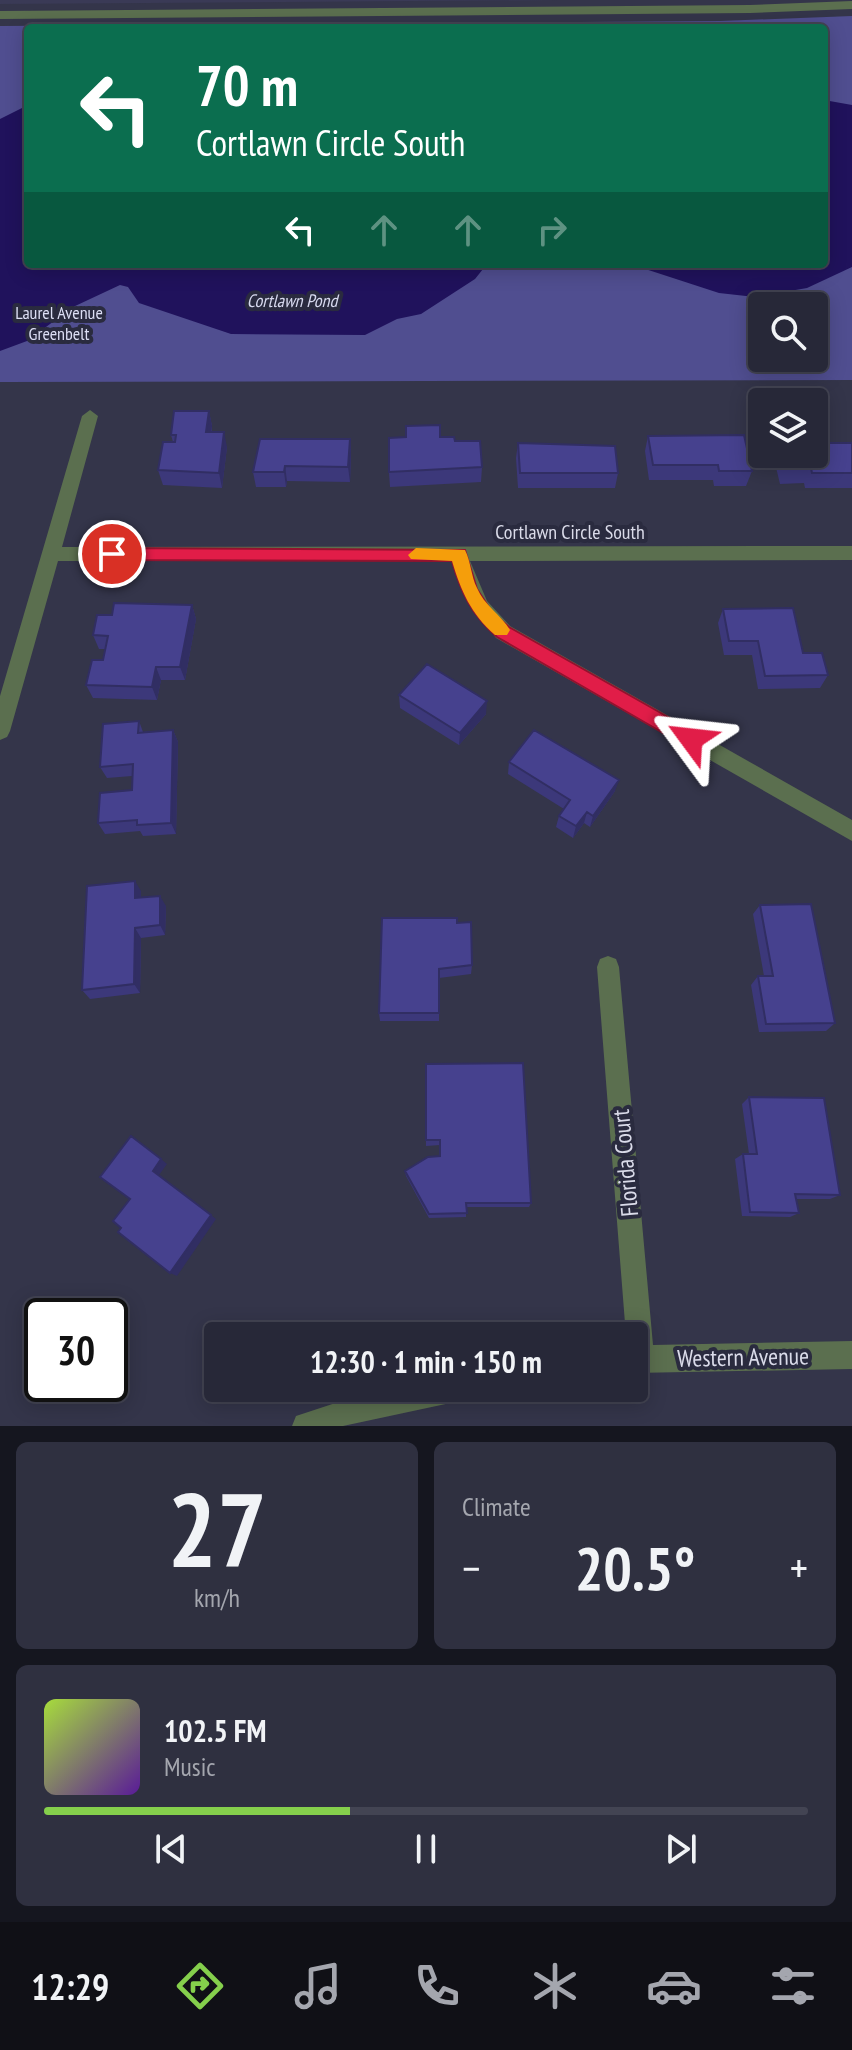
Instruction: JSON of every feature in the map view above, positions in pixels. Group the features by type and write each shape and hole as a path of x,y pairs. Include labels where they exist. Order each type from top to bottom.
{"street":[{"path":"0,15 542,6 750,9 852,5"},
{"path":"0,731 90,416"},
{"name":"Cortlawn Circle South","path":"49,554 852,553"},
{"path":"459,555 469,590 486,617 503,632 852,831"},
{"name":"Florida Court","path":"608,967 635,1322"},
{"name":"Western Avenue","path":"648,1359 852,1355"},
{"path":"306,1426 334,1414 378,1402"}],"shaded area":[{"path":"0,0 561,0 0,4"}],"green space":[{"name":"Laurel Avenue Greenbelt","path":"852,16 852,380 0,382 0,26 24,26 24,268 828,268 828,24 288,24 720,21"}],"water":[{"path":"828,101 852,105 852,267 807,288 784,292 748,292 748,296 719,293 642,268 828,268"},
{"name":"Cortlawn Pond","path":"24,107 24,268 484,268 475,279 421,314 397,319 365,335 231,334 139,303 128,287 120,285 73,307 27,341 0,351 0,119"}],"building":[{"path":"174,411 209,411 206,432 224,432 219,473 158,470 163,442 175,442 176,435 171,435"},
{"path":"440,425 440,437 454,437 455,441 480,441 482,467 389,472 389,438 406,437 406,426"},
{"path":"744,435 748,468 752,471 719,471 718,465 653,465 648,436"},
{"path":"260,439 350,439 348,467 285,466 284,472 253,472"},
{"path":"518,443 615,446 618,473 520,473"},
{"path":"828,443 852,443 852,473 812,473 811,468 828,468"},
{"path":"114,603 192,605 180,667 156,667 152,687 86,685 92,660 103,660 108,636 93,635 97,615 112,615"},
{"path":"793,608 803,653 822,653 828,675 765,676 758,641 729,641 723,609"},
{"path":"427,664 487,701 460,733 399,695"},
{"path":"139,721 138,733 173,730 171,823 137,825 137,820 98,823 100,793 132,790 133,764 100,767 103,724"},
{"path":"534,730 619,780 593,816 587,812 576,826 559,816 570,800 509,762"},
{"path":"135,881 135,898 160,896 160,925 135,928 134,984 82,990 87,886"},
{"path":"811,904 835,1023 766,1024 758,976 773,976 760,905"},
{"path":"382,918 457,918 457,923 471,922 472,965 439,969 439,1013 379,1013"},
{"path":"523,1063 531,1203 466,1203 467,1213 429,1214 405,1171 428,1157 440,1156 440,1140 426,1140 426,1064"},
{"path":"749,1097 824,1098 840,1195 795,1194 799,1213 750,1212 743,1154 757,1154"},
{"path":"131,1136 161,1159 153,1171 211,1215 170,1273 118,1232 121,1228 113,1221 130,1199 100,1177"}],"slow traffic":[{"path":"416,555 459,555 469,590 486,617 501,630"}],"route":[{"path":"112,554 459,555 469,590 486,617 503,632 691,739"}]}
